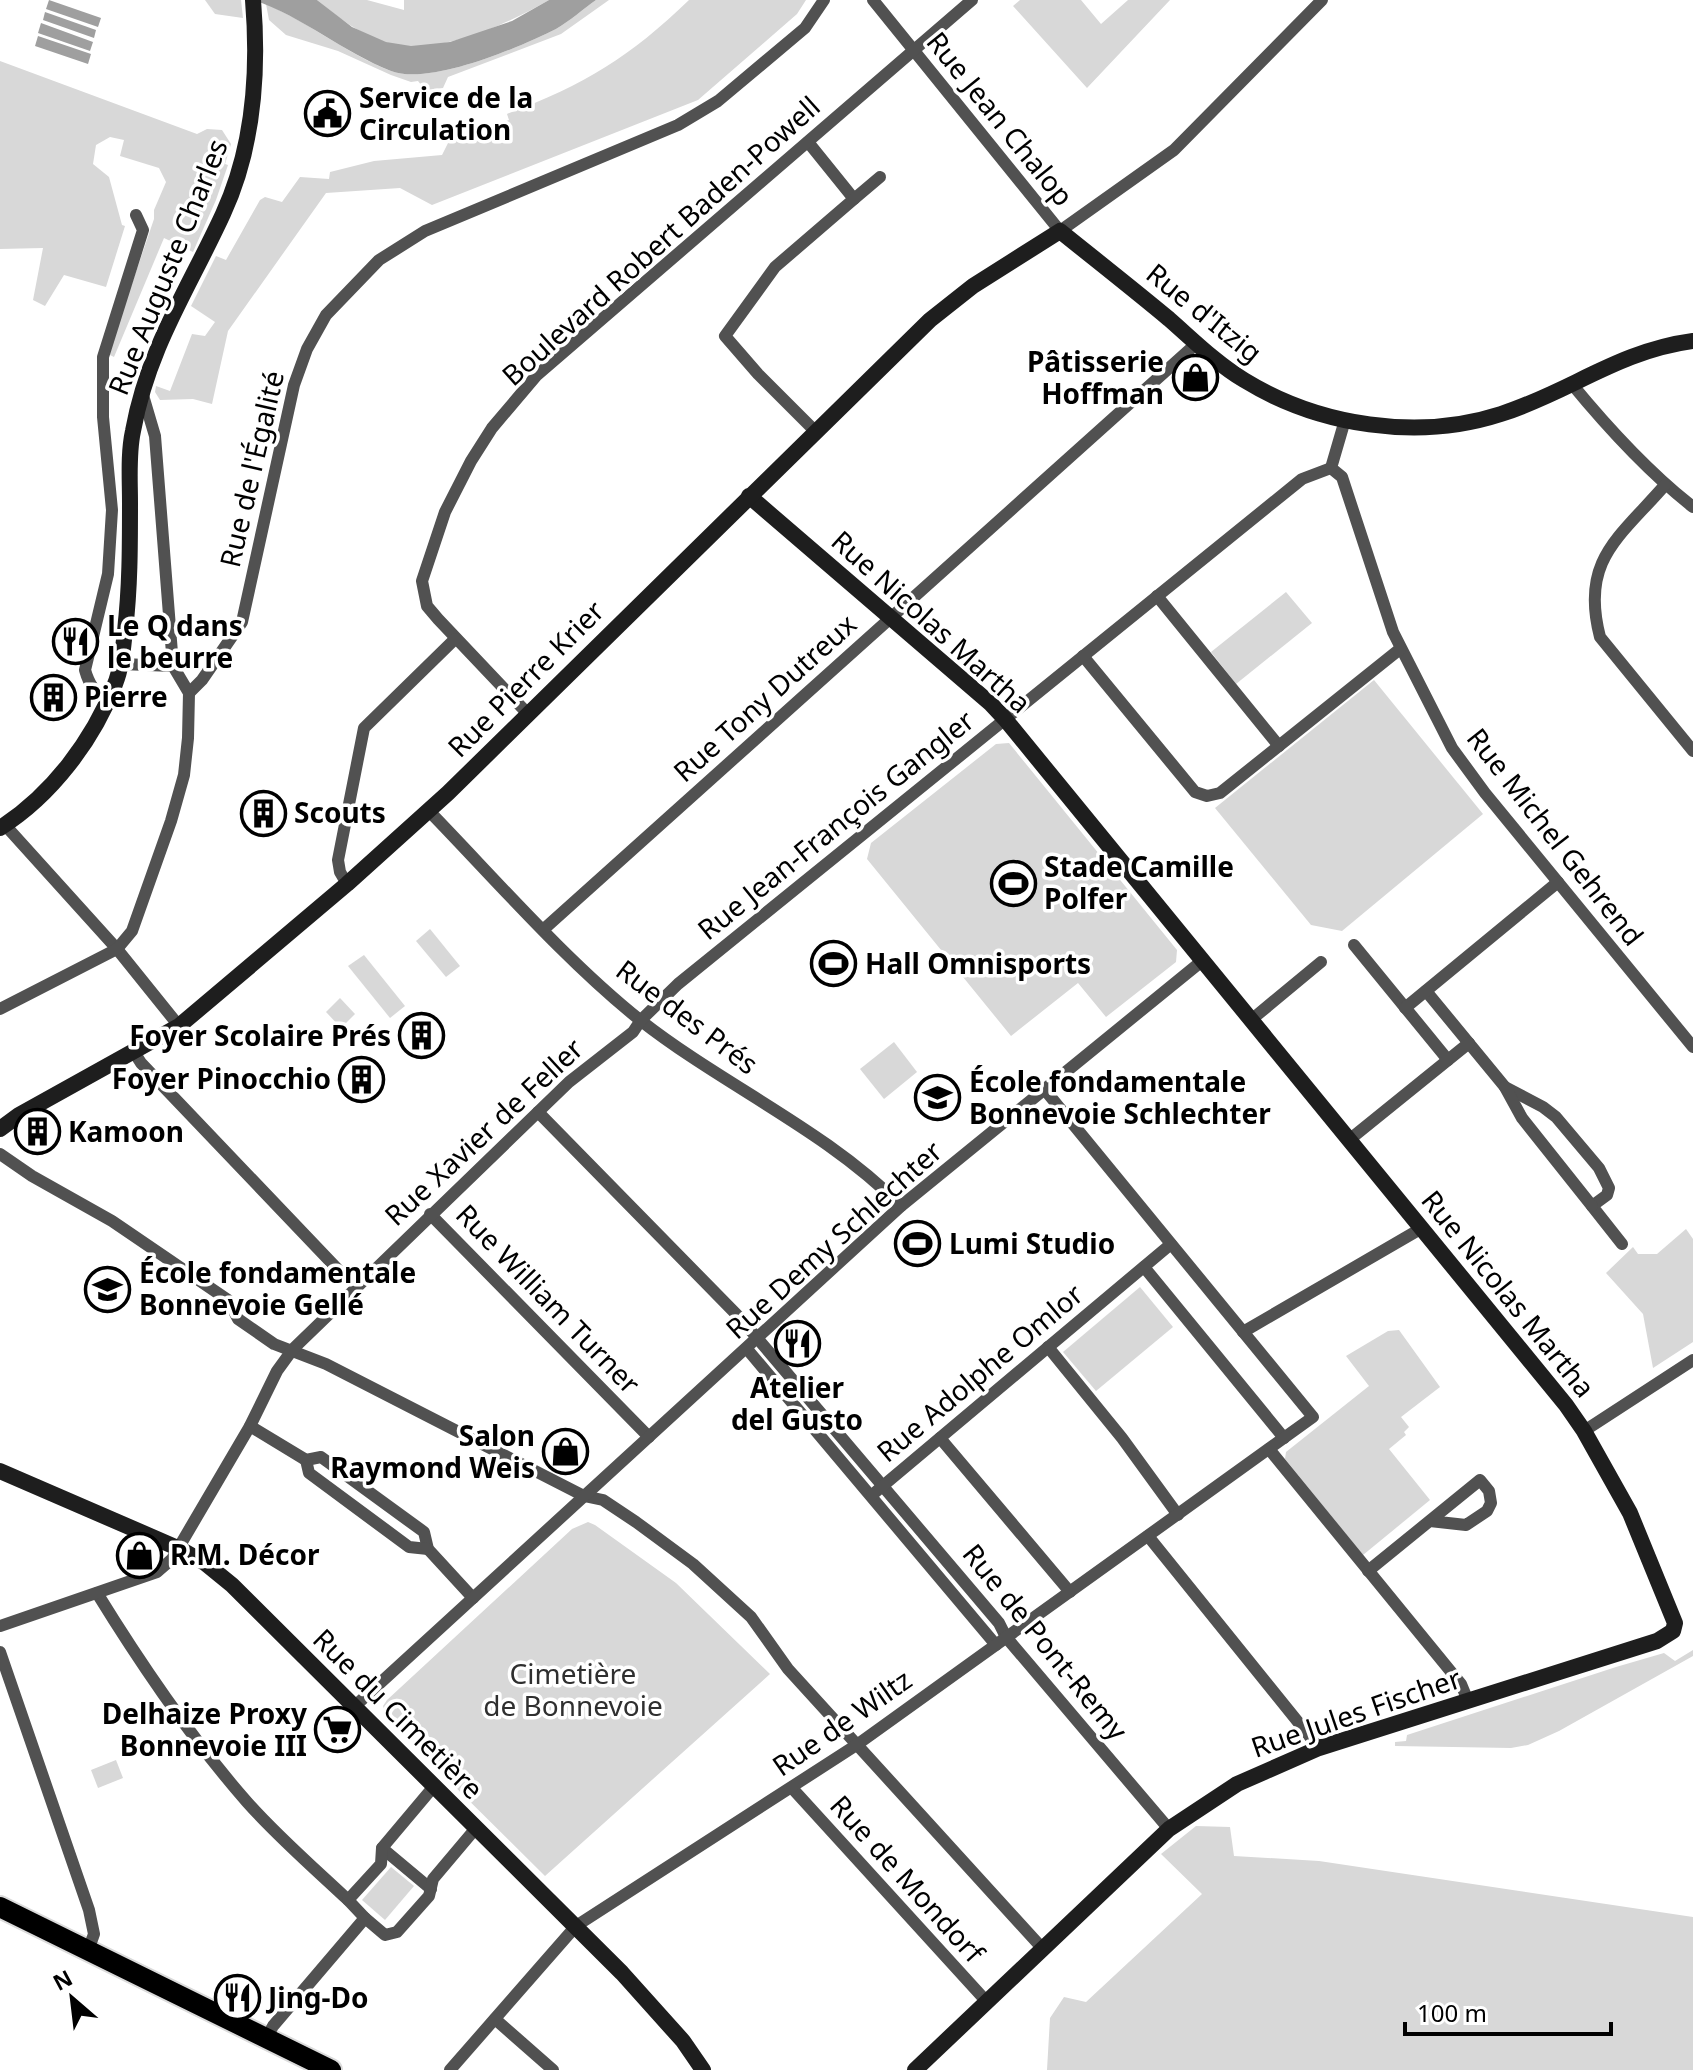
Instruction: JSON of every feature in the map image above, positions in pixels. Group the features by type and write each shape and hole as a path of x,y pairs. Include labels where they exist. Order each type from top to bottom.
{"main road":[{"path":"0,1907 331,2070"}],"street":[{"name":"Rue de l'Égalité","path":"189,693 202,680 242,622 294,385 307,349 326,315 349,289 379,260 425,231 678,125 718,101 805,28 824,0"},
{"name":"Rue Jean Chalop","path":"873,0 1060,231"},
{"name":"Boulevard Robert Baden-Powell","path":"528,714 427,606 422,581 445,512 492,428 536,376 972,0"},
{"path":"1060,231 1174,150 1322,0"},
{"name":"Rue Auguste Charles","path":"2,827 43,795 73,759 108,700 121,664 130,573 132,434 142,390 166,324 225,211 249,132 256,66 254,8"},
{"path":"808,142 854,199"},
{"path":"815,431 725,336 775,267 880,177"},
{"path":"108,700 99,696 88,681 85,670 108,574 112,510 103,417 103,357 143,230 136,215"},
{"name":"Rue d'Itzig","path":"1060,231 1230,371 1261,389 1345,420 1411,429 1460,425 1514,409 1626,356 1668,344 1693,341"},
{"name":"Rue Pierre Krier","path":"0,1129 19,1115 179,1026 347,884 429,811 930,320 973,286 1060,231"},
{"name":"Rue Tony Dutreux","path":"544,929 1197,343"},
{"path":"1571,383 1603,422 1665,485 1693,507"},
{"path":"0,1009 117,949 132,931 184,775 189,693 173,666 155,436 142,390"},
{"path":"1331,468 1345,420"},
{"name":"Rue Jean-François Gangler","path":"641,1020 678,984 1302,479 1331,468"},
{"name":"Rue Michel Gehrend","path":"1331,468 1342,477 1400,649 1452,748 1693,1047"},
{"path":"1665,485 1603,559 1597,570 1593,614 1600,637 1693,751"},
{"name":"Rue Nicolas Martha","path":"749,496 1005,719 1509,1333 1584,1431 1641,1535 1672,1611 1673,1631"},
{"path":"1157,596 1279,746"},
{"path":"347,884 338,860 364,728 455,639"},
{"path":"1083,656 1195,792 1207,796 1220,793 1400,649"},
{"path":"121,664 173,666"},
{"name":"Rue des Prés","path":"429,811 592,977 641,1020 864,1171 901,1206"},
{"path":"2,827 117,949 179,1026"},
{"path":"1405,1008 1558,882"},
{"path":"1354,945 1448,1060"},
{"name":"Rue Demy Schlechter","path":"355,1706 901,1206 1202,961"},
{"path":"1251,1020 1321,962"},
{"path":"1426,991 1505,1087 1522,1118 1622,1244"},
{"name":"Rue Xavier de Feller","path":"180,1549 250,1426 277,1371 293,1349 569,1082 633,1032 641,1020"},
{"path":"1349,1140 1469,1043"},
{"path":"134,1052 141,1063 346,1278"},
{"path":"1505,1087 1556,1117 1599,1168 1609,1188 1607,1195 1592,1206"},
{"path":"1045,1090 1243,1332 1422,1228"},
{"name":"Rue de Pont-Remy","path":"538,1112 758,1339 999,1623 1001,1641"},
{"path":"0,1154 32,1176 112,1221 228,1300 238,1319 274,1344 293,1349 584,1496 603,1500 693,1564 751,1617 788,1669 1043,1949"},
{"name":"Rue William Turner","path":"430,1214 649,1437"},
{"name":"Rue Adolphe Omlor","path":"884,1485 1171,1244"},
{"path":"1144,1267 1284,1438"},
{"name":"Rue de Wiltz","path":"450,2070 576,1926 858,1744 1313,1417 1243,1332"},
{"path":"1048,1347 1122,1438 1178,1515"},
{"name":"Rue de Pont-Remy","path":"747,1349 872,1495 1169,1829"},
{"path":"1584,1431 1693,1360"},
{"path":"250,1426 306,1460 321,1457 424,1532 428,1549 473,1598"},
{"path":"940,1438 1070,1592"},
{"path":"1269,1449 1461,1684 1468,1701"},
{"path":"306,1460 309,1473 409,1547 428,1549"},
{"name":"Rue du Cimetière","path":"0,1471 180,1549 205,1563 232,1585 576,1926 664,2019 703,2070"},
{"path":"1368,1571 1480,1480 1489,1491 1491,1503 1487,1511 1466,1525 1430,1521"},
{"path":"872,1495 884,1485"},
{"path":"1148,1536 1319,1748"},
{"path":"0,1626 157,1572 180,1549"},
{"path":"97,1593 145,1671 249,1804 385,1935 393,1935 429,1896 433,1879 476,1828"},
{"name":"Rue Jules Fischer","path":"915,2070 1169,1829 1237,1784 1319,1748 1657,1641 1673,1631"},
{"path":"0,1652 89,1910 94,1934 88,1951"},
{"path":"348,1900 381,1864 382,1848 435,1785"},
{"name":"Rue de Mondorf","path":"792,1788 987,2002"},
{"path":"382,1848 431,1889"},
{"path":"266,2039 273,2026 365,1918"},
{"path":"495,2019 553,2070"}],"green space":[{"path":"205,0 241,0 243,18 215,14"},
{"path":"317,0 367,0 404,10 404,0 549,0 470,36 426,46 405,46 366,34"},
{"path":"596,0 609,0 561,34 448,77 443,88 425,90 418,81 411,82 338,51 286,35 269,20 266,4 375,64 408,74 451,69 521,45 556,29"},
{"path":"689,0 806,0 797,14 698,100 432,205 400,188 326,193 228,331 212,404 193,399 160,400 155,392 156,386 170,391 192,334 205,336 215,322 191,306 216,256 226,260 260,200 265,197 282,202 300,177 329,179 330,172 374,161 442,155 448,143 509,120 507,114 560,92 605,68 646,38"},
{"path":"1020,0 1081,0 1101,24 1128,0 1170,0 1087,88 1013,6"},
{"path":"0,61 197,134 207,129 222,130 231,144 225,164 228,165 216,200 193,252 164,238 114,357 108,354 154,219 154,210 166,182 159,168 120,156 124,140 110,137 96,145 93,164 109,177 122,225 125,226 106,287 64,275 45,306 33,300 43,248 0,249"},
{"path":"1286,592 1312,623 1236,684 1211,652"},
{"path":"1374,680 1483,814 1342,931 1311,925 1215,808"},
{"name":"Stade Camille Polfer","path":"1009,743 1177,950 1176,962 1106,1017 1078,983 1011,1036 867,859 871,843 996,744"},
{"path":"430,929 460,966 446,977 416,941"},
{"path":"364,955 405,1006 390,1018 348,966"},
{"path":"340,998 355,1014 341,1028 326,1012"},
{"path":"894,1042 917,1072 884,1099 860,1069"},
{"path":"1686,1229 1693,1239 1693,1342 1653,1368 1643,1314 1606,1273 1633,1247 1638,1254 1657,1254"},
{"path":"1140,1287 1173,1327 1096,1391 1063,1352"},
{"path":"1399,1330 1440,1387 1401,1417 1409,1427 1404,1432 1406,1435 1389,1449 1430,1500 1363,1555 1285,1459 1286,1452 1369,1386 1346,1356 1388,1331"},
{"name":"Cimetière de Bonnevoie","path":"588,1522 676,1583 770,1674 545,1876 431,1763 443,1751 411,1718 398,1731 388,1720 383,1706 572,1529"},
{"path":"1693,1650 1693,1656 1528,1745 1511,1748 1395,1746 1395,1742 1406,1741 1407,1735 1616,1667 1664,1653 1675,1661"},
{"path":"116,1760 123,1778 98,1788 91,1770"},
{"path":"1196,1826 1230,1827 1234,1856 1319,1861 1693,1917 1693,2070 1047,2070 1050,2018 1064,1997 1086,2002 1202,1894 1161,1854"},
{"path":"391,1867 414,1886 385,1920 362,1900"}],"shaded area":[{"path":"49,0 101,18 98,27 46,9"},
{"path":"254,0 317,0 352,27 386,42 411,46 450,42 512,21 549,0 596,0 556,29 521,45 451,69 408,74 373,63"},
{"path":"45,12 96,30 94,38 43,20"},
{"path":"41,23 93,42 90,51 38,33"},
{"path":"38,36 91,54 88,64 35,46"}],"place":[{"name":"Service de la Circulation","path":"328,114"},
{"name":"Pâtisserie Hoffman","path":"1195,378"},
{"name":"Le Q dans le beurre","path":"76,642"},
{"name":"Pierre","path":"53,697"},
{"name":"Scouts","path":"263,813"},
{"name":"Stade Camille Polfer","path":"1013,883"},
{"name":"Hall Omnisports","path":"834,964"},
{"name":"Foyer Scolaire Prés","path":"422,1036"},
{"name":"Foyer Pinocchio","path":"362,1079"},
{"name":"École fondamentale Bonnevoie Schlechter","path":"938,1098"},
{"name":"Kamoon","path":"37,1132"},
{"name":"Lumi Studio","path":"918,1244"},
{"name":"École fondamentale Bonnevoie Gellé","path":"108,1289"},
{"name":"Atelier del Gusto","path":"797,1344"},
{"name":"Salon Raymond Weis","path":"566,1452"},
{"name":"R.M. Décor","path":"139,1555"},
{"name":"Delhaize Proxy Bonnevoie III","path":"338,1730"},
{"name":"Jing-Do","path":"237,1998"}]}
